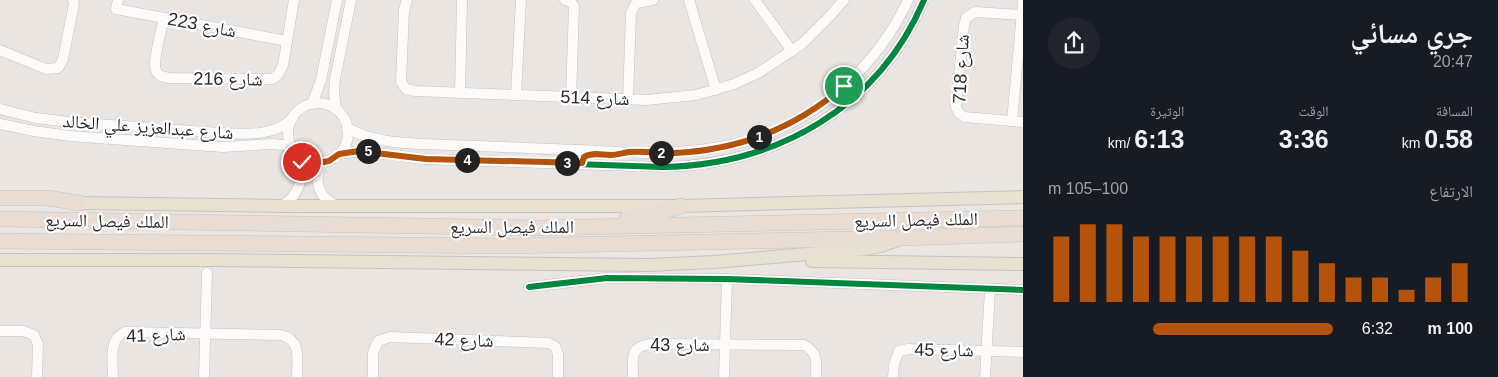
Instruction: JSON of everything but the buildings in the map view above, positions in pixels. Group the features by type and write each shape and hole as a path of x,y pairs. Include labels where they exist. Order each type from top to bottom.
{"highway":[{"path":"0,198 48,198 78,203"},
{"path":"0,208 78,203"},
{"path":"536,228 569,220 639,217 681,206"},
{"name":"الملك فيصل السريع","path":"0,219 536,228 1023,218"},
{"name":"الملك فيصل السريع","path":"0,241 506,246 1023,234"}],"main road":[{"name":"الملك فيصل السريع","path":"78,203 282,206 681,206 1023,197"},
{"name":"الملك فيصل السريع","path":"0,260 682,264 873,248 902,238"},
{"path":"747,259 779,262 1023,264"}],"street":[{"path":"0,50 46,69 58,68 63,60 74,4 73,0"},
{"name":"شارع 216","path":"164,18 155,63 156,71 161,76 170,78 272,79 278,75 283,65 294,0"},
{"path":"312,104 321,80 337,0"},
{"path":"336,109 334,86 350,0"},
{"name":"شارع 514","path":"407,0 404,10 401,82 406,89 414,91 628,99 668,99 696,95 734,84 758,73 792,51 828,18 844,0"},
{"path":"460,93 462,0"},
{"path":"516,94 521,0"},
{"path":"565,0 571,2 574,6 572,98"},
{"path":"628,99 631,13 636,3 653,0"},
{"path":"688,0 716,90"},
{"path":"755,0 792,51"},
{"path":"347,128 371,138 402,143 628,152 674,153 751,140 789,124 823,104 855,76 884,41 908,0"},
{"path":"339,154 367,151 426,159 662,167 696,165 741,157 768,149 794,137 853,98 876,76 901,42 924,0"},
{"path":"1018,121 1023,2"},
{"name":"شارع 223","path":"117,4 164,18 287,41"},
{"name":"شارع 718","path":"1018,121 964,117 957,110 957,103 966,18 975,12 1022,15"},
{"path":"282,206 294,195 300,185 302,168 300,157 292,146 288,134 293,118 298,111 312,104 325,104 336,109 345,120 347,128 346,142 339,154 329,161 323,162 311,162 300,157"},
{"name":"شارع عبدالعزيز علي الخالد","path":"0,109 36,118 70,122 220,134 272,131 282,127 293,118"},
{"name":"شارع عبدالعزيز علي الخالد","path":"0,124 34,132 70,136 223,147 272,144 292,146"},
{"path":"582,163 587,155 610,155 628,152"},
{"path":"323,162 317,176 319,190 324,198 337,206"},
{"name":"شارع 41","path":"204,377 207,274"},
{"path":"529,287 607,278 1023,290"},
{"name":"شارع 43","path":"724,377 727,280"},
{"name":"شارع 45","path":"985,377 990,289"},
{"path":"0,331 23,331 34,335 38,344 37,377"},
{"name":"شارع 41","path":"113,377 114,341 119,334 125,332 288,337 294,341 297,347 297,377"},
{"name":"شارع 42","path":"373,377 373,353 378,341 390,337 548,343 556,346 558,377"},
{"name":"شارع 43","path":"633,377 633,356 636,349 642,345 804,345 813,351 816,358 816,377"},
{"name":"شارع 45","path":"893,377 898,351 908,349 1023,352"}],"cycle path":[{"path":"339,154 361,152 426,159 662,167 704,164 745,155 783,142 819,123 851,100 880,71 904,38 924,0"},
{"path":"529,287 607,278 727,279 1023,290"}],"route":[{"path":"302,162 300,157 317,163 329,161 339,154 346,152 359,151 426,159 582,163 584,157 589,154 616,155 628,152 674,153 692,151 737,144 777,130 812,111 844,86"}]}
